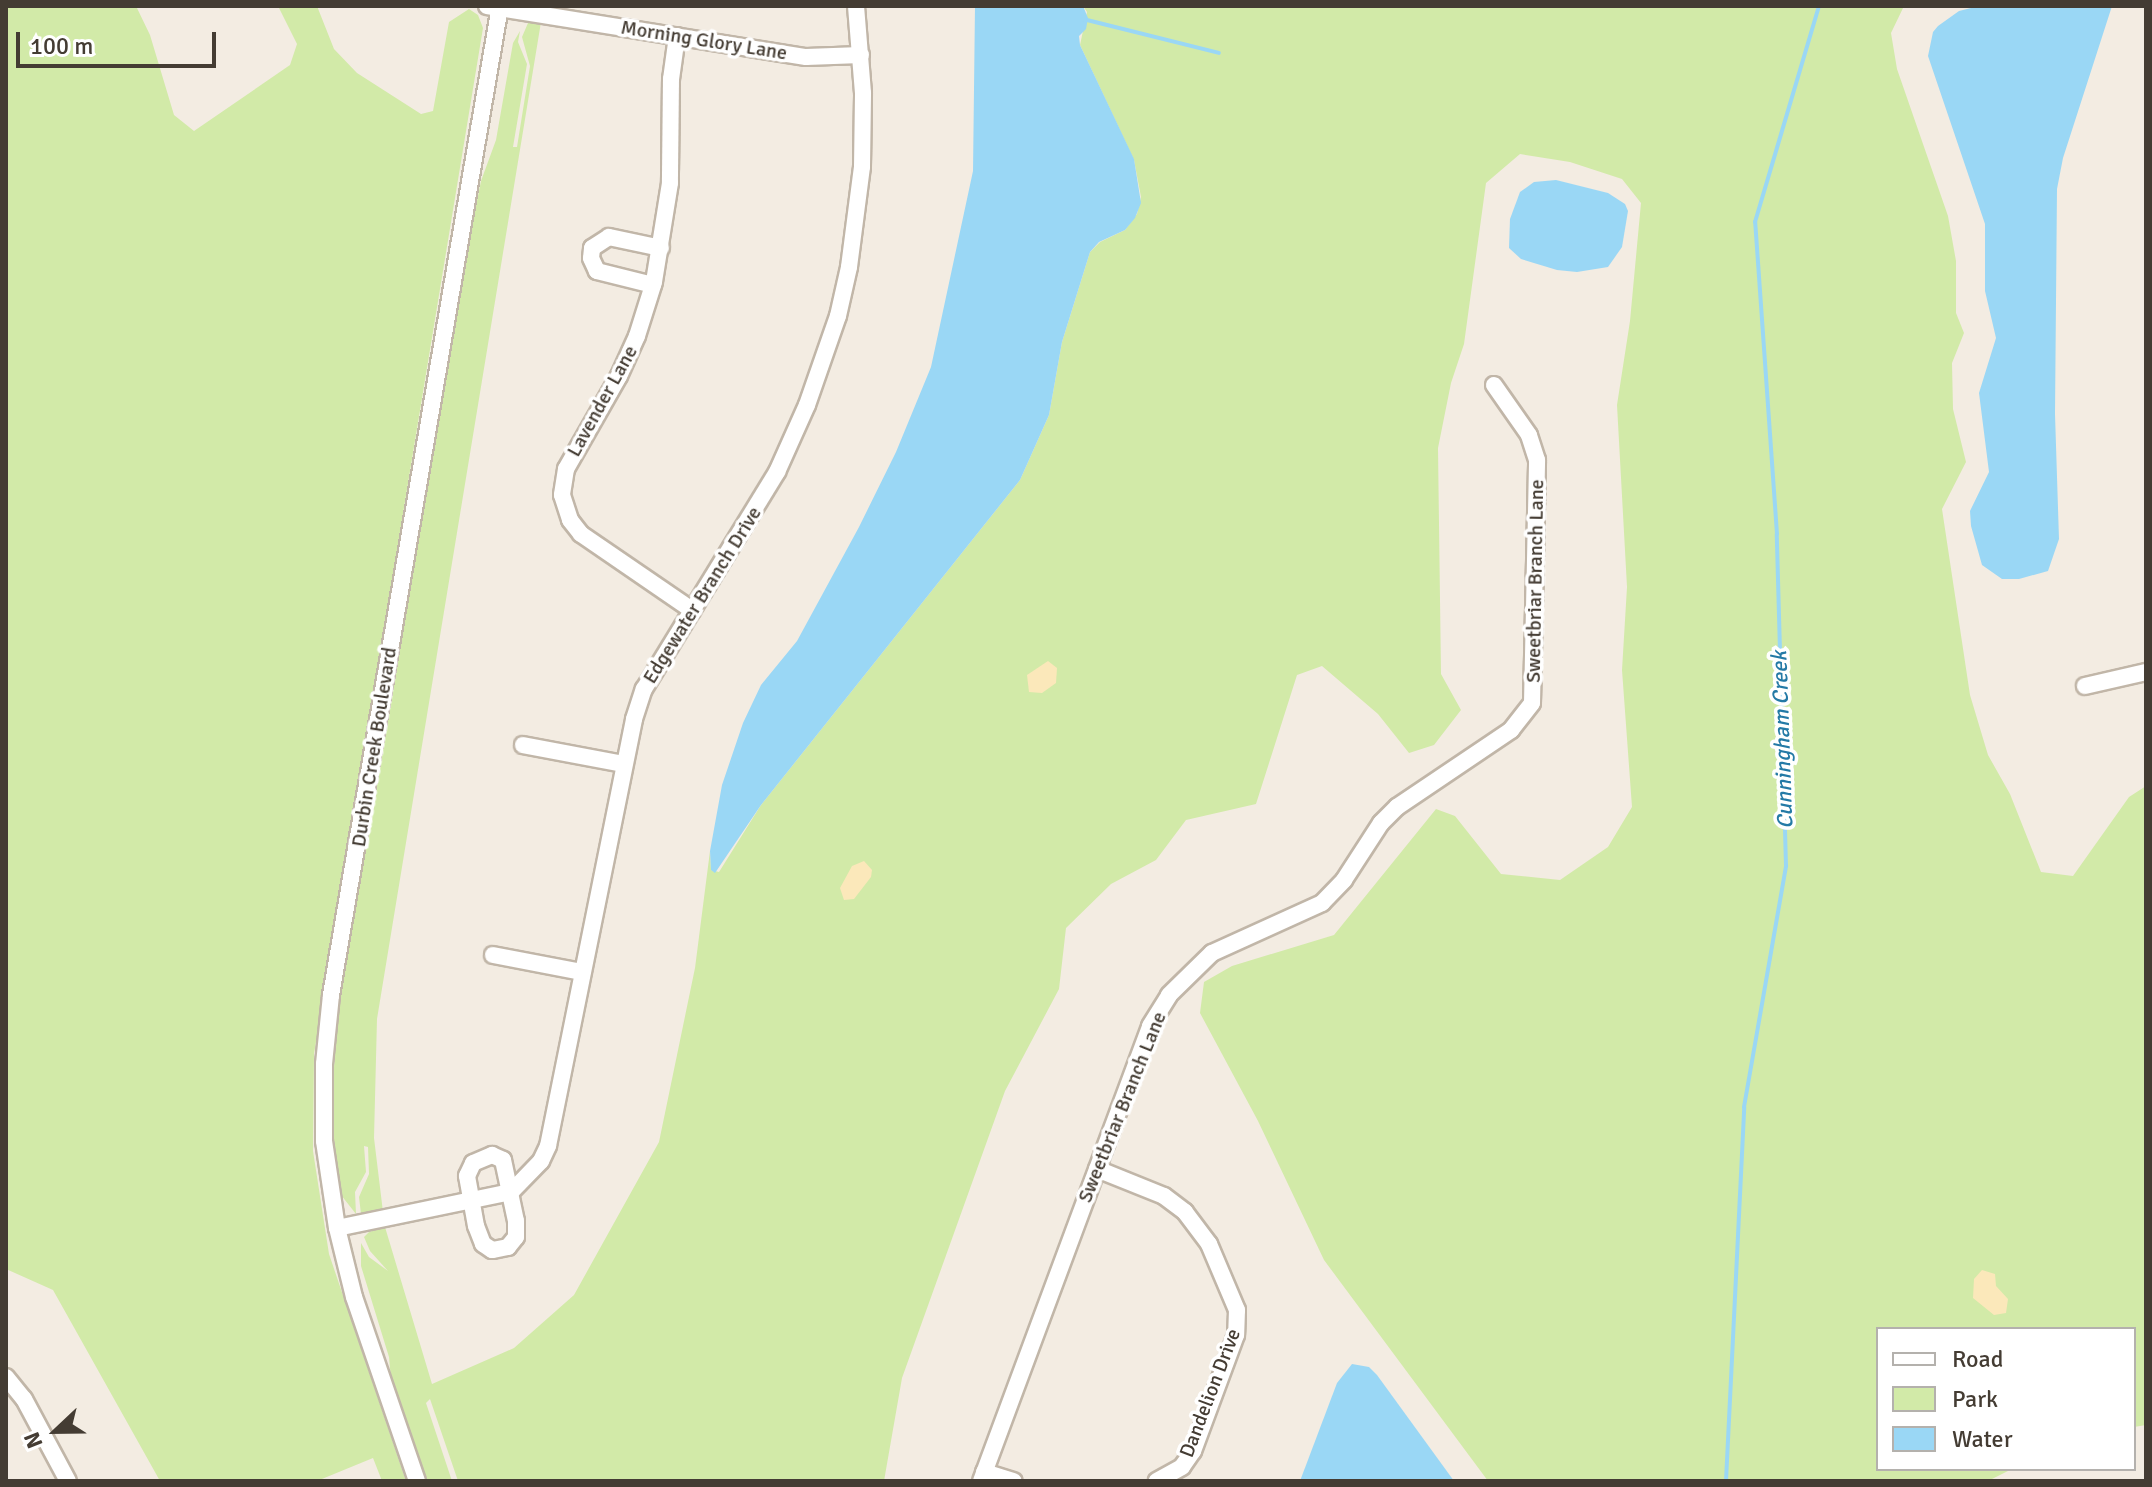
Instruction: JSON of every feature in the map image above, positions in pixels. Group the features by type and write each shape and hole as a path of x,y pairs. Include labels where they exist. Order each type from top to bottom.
{"street":[{"name":"Edgewater Branch Drive","path":"511,1192 532,1174 548,1146 624,764 634,719 648,681 777,472 812,393 838,316 854,242 862,167 861,55 856,6"},
{"name":"Morning Glory Lane","path":"496,7 806,57 861,55"},
{"name":"Durbin Creek Boulevard","path":"417,1481 354,1297 337,1228 324,1141 327,1026 496,7"},
{"name":"Lavender Lane","path":"677,36 671,79 670,183 653,285 637,336 619,376 566,469 562,495 570,520 581,534 692,610"},
{"path":"653,285 597,271 591,258 592,248 609,237 661,248"},
{"name":"Sweetbriar Branch Lane","path":"983,1476 1150,1026 1176,985 1223,947 1322,903 1344,880 1381,823 1397,807 1511,730 1526,713 1534,691 1537,460 1529,435 1494,385"},
{"path":"2085,686 2146,672"},
{"path":"523,745 624,764"},
{"path":"493,955 582,972"},
{"path":"492,1155 503,1160 511,1192 516,1237 508,1247 492,1250 483,1244 471,1203 467,1176 481,1157 492,1155"},
{"name":"Dandelion Drive","path":"1097,1169 1164,1196 1185,1212 1209,1244 1237,1310 1236,1335 1193,1451 1182,1467 1157,1481"},
{"path":"337,1228 471,1203 511,1192"},
{"path":"6,1377 24,1399 68,1481"},
{"path":"983,1476 1014,1481"}],"green space":[{"path":"6,6 136,6 150,35 174,115 194,131 290,65 297,44 278,6 317,6 334,49 357,73 421,114 433,111 449,22 469,9 478,15 483,28 314,1054 313,1151 329,1254 406,1481 382,1481 373,1458 317,1481 160,1481 53,1290 6,1269"},
{"path":"1083,6 1904,6 1891,33 1897,69 1948,216 1956,261 1956,313 1964,333 1952,363 1953,409 1966,462 1942,509 1970,695 1988,755 2010,794 2041,872 2073,876 2129,797 2146,786 2146,1425 2136,1427 2136,1327 1876,1327 1876,1471 2008,1471 1988,1481 1488,1481 1324,1260 1258,1121 1200,1013 1204,982 1232,966 1334,935 1436,809 1455,816 1501,874 1560,880 1608,847 1632,807 1622,670 1627,587 1617,405 1630,321 1641,203 1622,179 1570,162 1520,154 1486,183 1464,344 1451,383 1438,448 1441,674 1461,710 1434,745 1409,753 1378,714 1322,666 1297,675 1256,804 1186,820 1156,860 1111,884 1066,928 1059,989 1005,1091 902,1378 884,1481 458,1481 430,1399 426,1403 452,1481 426,1481 392,1391 389,1357 361,1266 361,1243 369,1257 388,1271 370,1251 364,1237 385,1227 432,1384 514,1348 574,1295 659,1142 695,968 710,851 711,870 719,872 761,805 1020,480 1049,415 1062,342 1090,252 1100,242 1125,230 1137,214 1141,197 1134,160 1080,45 1087,12"},
{"path":"541,22 377,1019 374,1138 383,1212 361,1214 359,1197 369,1174 368,1147 364,1146 366,1172 355,1192 356,1214 341,1195 334,1140 333,1081 338,1011 457,300 481,181 496,140 513,43 520,31 518,42 527,64 513,147 517,147 530,66 522,37 528,23"}],"sand":[{"path":"1048,661 1057,668 1056,683 1042,693 1029,692 1027,675"},
{"path":"864,861 872,870 871,877 854,899 844,900 840,888 852,866"},
{"path":"1982,1270 1995,1274 1996,1286 2008,1299 2006,1313 1994,1315 1973,1298 1974,1279"}],"water":[{"path":"975,6 1083,6 1088,18 1086,29 1079,36 1080,45 1134,159 1141,203 1135,218 1125,230 1099,242 1090,252 1062,342 1049,415 1020,480 761,805 715,873 711,870 710,851 722,785 743,723 761,685 797,641 859,527 896,452 931,367 973,171"},
{"path":"1979,6 2112,6 2063,158 2057,189 2055,414 2059,539 2048,571 2019,579 2002,579 1982,565 1971,526 1970,511 1989,472 1979,393 1996,338 1985,291 1985,224 1928,56 1933,32 1938,26 1959,11"},
{"path":"1556,180 1608,193 1625,204 1628,211 1622,247 1608,267 1577,272 1557,270 1521,259 1509,248 1510,219 1520,192 1534,182"},
{"path":"1352,1364 1369,1367 1377,1375 1454,1481 1300,1481 1337,1383"}],"waterway":[{"name":"Cunningham Creek","path":"1726,1481 1744,1107 1786,866 1777,534 1755,222 1819,6"},
{"path":"1083,19 1219,53"}]}
